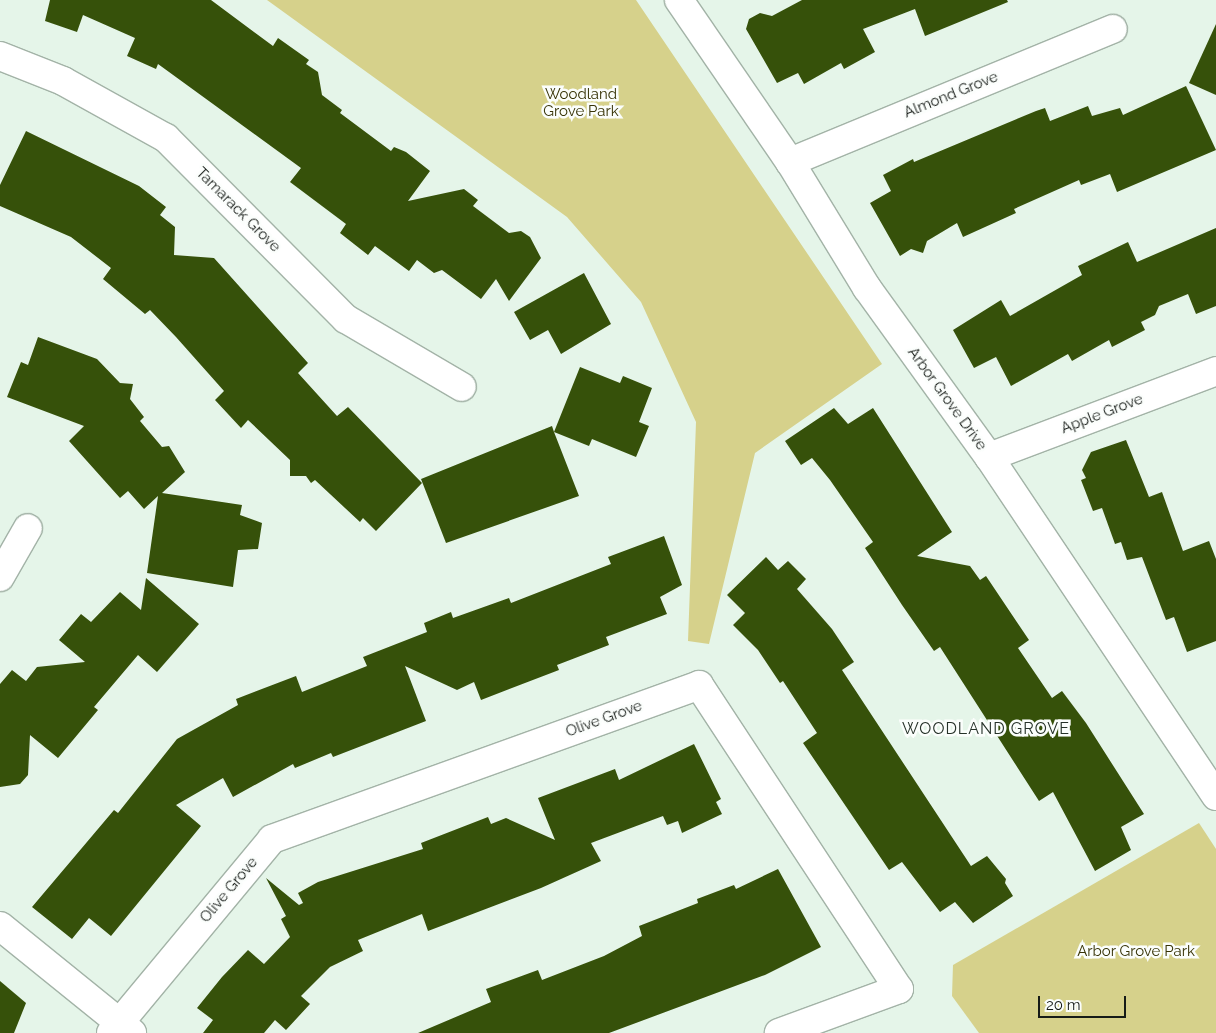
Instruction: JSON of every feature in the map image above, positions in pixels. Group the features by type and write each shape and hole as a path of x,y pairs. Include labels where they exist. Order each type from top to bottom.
{"street":[{"name":"Arbor Grove Drive","path":"679,0 790,162 867,288 989,457 1216,796"},
{"name":"Almond Grove","path":"790,162 1113,29"},
{"name":"Tamarack Grove","path":"0,56 63,82 166,138 346,319 462,386"},
{"name":"Apple Grove","path":"989,457 1216,371"},
{"path":"0,577 28,528"},
{"name":"Olive Grove","path":"121,1030 272,839 699,685 899,989 779,1033"},
{"path":"0,926 121,1030"}],"green space":[{"name":"Woodland Grove Park","path":"267,0 636,0 882,364 755,453 709,644 688,641 696,422 641,302 567,217"},
{"name":"Arbor Grove Park","path":"1199,823 1216,849 1216,1033 979,1033 952,996 953,965"}],"building":[{"path":"50,0 211,0 273,46 278,38 309,60 306,64 318,72 322,95 342,110 340,113 391,151 394,147 406,152 430,171 408,201 464,189 478,200 473,206 509,233 521,231 530,237 541,258 509,301 496,279 481,299 442,270 434,273 417,260 409,271 375,246 368,255 340,233 346,224 290,182 301,168 158,64 156,69 127,56 135,38 83,15 77,32 45,21"},
{"path":"802,0 1007,0 1008,2 925,36 915,9 863,29 875,52 844,69 841,63 804,84 798,73 777,83 746,29 749,19 760,13 772,16"},
{"path":"1216,24 1216,95 1189,83"},
{"path":"1186,86 1216,150 1117,192 1110,174 1081,185 1079,180 1014,209 1016,213 963,237 957,223 927,241 923,253 911,249 900,256 870,203 891,191 883,175 913,159 914,162 1036,111 1045,108 1050,121 1088,106 1092,116 1120,108 1123,115"},
{"path":"26,131 139,186 166,207 160,215 175,227 174,255 214,258 308,363 298,373 337,416 348,407 422,483 376,531 363,518 360,522 315,480 311,483 306,476 290,476 290,460 248,420 241,428 215,400 224,391 176,337 150,310 145,314 103,279 111,268 71,237 0,206 0,185"},
{"path":"1216,228 1216,306 1196,314 1188,294 1159,306 1155,315 1141,322 1145,330 1112,347 1109,340 1072,361 1068,354 1011,386 996,357 974,368 953,330 1001,300 1010,316 1082,275 1078,266 1128,242 1137,262"},
{"path":"584,273 611,324 561,354 548,330 530,340 514,312"},
{"path":"38,337 97,359 120,383 133,384 130,399 144,417 140,421 162,447 169,446 185,472 162,493 242,505 240,515 262,523 258,549 238,550 233,587 147,573 158,496 144,509 128,491 120,498 69,441 84,426 7,397 21,362 28,365"},
{"path":"580,367 620,383 623,376 652,388 639,422 649,426 636,457 592,439 589,446 554,432"},
{"path":"834,408 848,424 873,408 952,532 917,556 970,566 980,580 986,576 1029,640 1018,648 1052,698 1062,691 1086,723 1144,814 1121,827 1131,850 1095,871 1053,792 1039,801 940,647 934,651 902,605 865,548 873,542 830,480 812,458 801,465 785,441"},
{"path":"552,426 579,496 446,543 421,479"},
{"path":"1126,440 1149,497 1162,492 1183,551 1209,541 1216,559 1216,641 1187,652 1174,617 1166,620 1142,557 1127,560 1121,542 1115,544 1102,508 1093,511 1081,480 1086,478 1082,470 1091,452"},
{"path":"664,536 682,585 660,597 667,614 606,637 609,645 557,665 559,670 481,700 474,682 457,690 405,666 426,721 333,757 331,753 295,768 293,764 233,797 223,778 176,805 201,826 111,936 89,918 72,939 32,907 114,810 118,813 177,739 238,705 236,699 296,676 302,692 367,666 363,657 427,632 424,623 451,612 453,618 509,598 511,603 611,564 608,557"},
{"path":"766,557 778,570 788,561 806,579 797,589 832,629 854,662 842,670 971,866 987,856 1006,879 1005,883 1013,896 973,923 955,902 940,912 902,862 889,870 803,743 817,733 783,681 780,683 758,650 733,625 745,613 727,595"},
{"path":"146,578 199,624 157,672 138,655 94,707 98,710 58,758 30,735 28,775 20,784 0,787 0,684 12,670 26,681 37,667 85,662 59,640 81,614 91,622 120,592 141,610"},
{"path":"694,744 721,799 716,802 722,814 682,833 678,821 667,825 663,816 591,843 601,861 541,888 428,931 422,914 358,940 363,951 330,967 301,996 310,1004 286,1030 275,1020 264,1033 203,1033 213,1020 197,1008 222,977 248,950 264,964 290,937 281,919 286,916 266,878 299,905 303,903 298,893 318,882 423,849 421,843 488,817 491,824 506,818 555,840 538,798 615,769 619,780"},
{"path":"778,869 821,947 765,975 609,1033 418,1033 491,1002 486,989 538,970 542,980 604,956 642,936 639,926 698,903 697,899 734,885 736,889"},
{"path":"0,981 26,1003 14,1033 0,1033"}],"district":[{"name":"WOODLAND GROVE","path":"986,729"}]}
